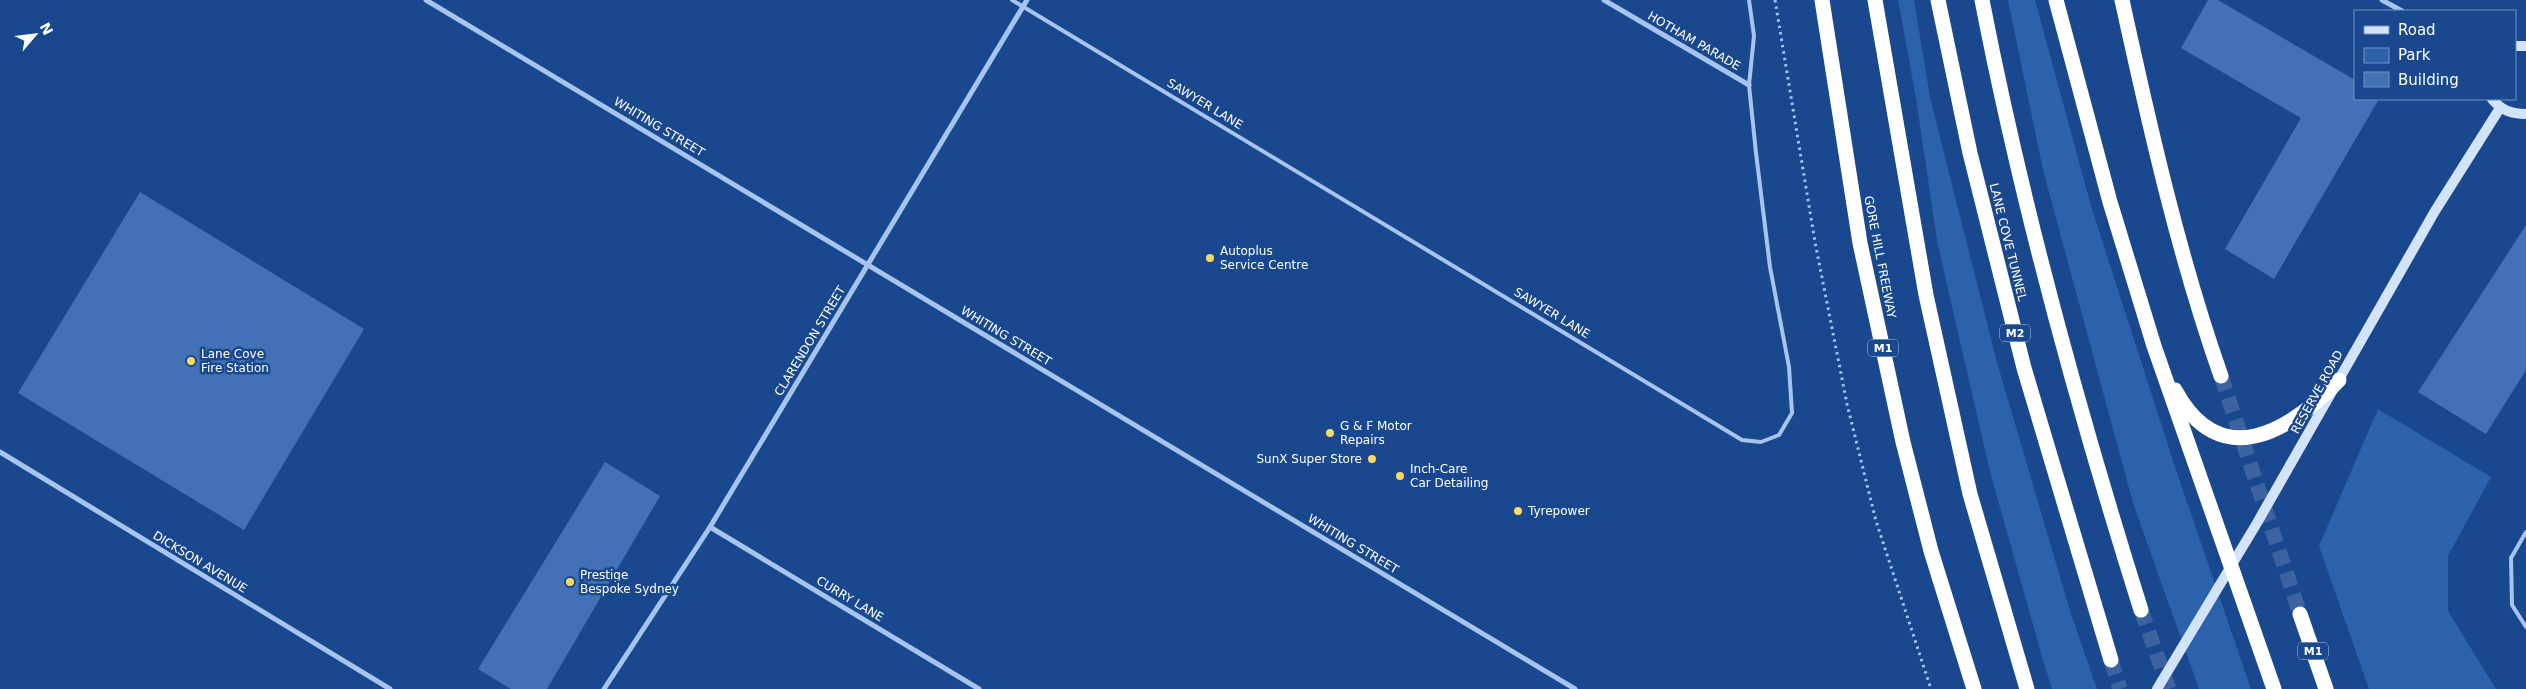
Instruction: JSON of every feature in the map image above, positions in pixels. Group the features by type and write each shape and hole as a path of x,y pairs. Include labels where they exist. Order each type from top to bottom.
{"highway":[{"name":"GORE HILL FREEWAY","path":"1822,0 1860,243 1903,442 1931,551 1974,689"},
{"path":"1875,0 1926,295 1970,494 2027,689"},
{"name":"LANE COVE TUNNEL","path":"1938,0 1970,153 2024,368 2110,660"},
{"path":"1982,0 1995,68 2046,277 2106,499 2142,610"},
{"path":"2056,0 2110,202 2154,346 2274,689"},
{"path":"2122,0 2140,85 2180,239 2221,376"},
{"path":"2154,346 2177,394 2190,413 2205,427 2222,435 2241,438 2261,435 2276,428 2305,412 2338,380"},
{"name":"M1","path":"2300,614 2326,689"}],"street":[{"name":"WHITING STREET","path":"426,0 1575,689"},
{"name":"CLARENDON STREET","path":"604,689 710,527 1027,0"},
{"name":"HOTHAM PARADE","path":"1604,0 1749,85"},
{"path":"2382,0 2400,10"},
{"path":"2493,100 2500,108 2513,114 2526,114"},
{"name":"RESERVE ROAD","path":"2158,689 2292,464 2435,211 2500,108"},
{"name":"DICKSON AVENUE","path":"0,452 390,689"},
{"name":"CURRY LANE","path":"710,527 979,689"}],"lane":[{"name":"SAWYER LANE","path":"1012,0 1742,440 1761,442 1780,435 1792,413 1789,367 1770,267 1749,85 1754,36 1749,0"},
{"path":"2526,532 2511,558 2512,605 2526,627"}],"path":[{"path":"1775,0 1815,242 1847,404 1876,521 1931,689"}],"green space":[{"path":"1898,0 1914,0 1930,97 1996,359 2070,611 2097,689 2052,689 2043,660 1990,472 1937,241 1916,98"},
{"path":"2008,0 2035,0 2091,206 2177,473 2251,689 2199,689 2133,503 2043,170"},
{"path":"2378,409 2491,477 2448,556 2448,611 2496,689 2369,689 2319,546"}],"building":[{"path":"2208,0 2218,0 2354,79 2354,100 2378,100 2274,279 2225,249 2301,118 2181,48"},
{"name":"Lane Cove Fire Station","path":"140,192 364,329 244,530 18,393"},
{"path":"2526,225 2526,370 2486,434 2418,392"},
{"name":"Prestige Bespoke Sydney","path":"605,462 660,496 547,689 511,689 478,669"}],"tunnel":[{"path":"2221,376 2300,614"},
{"path":"2141,610 2169,689"},
{"path":"2111,660 2120,689"}],"place":[{"name":"Autoplus Service Centre","path":"1210,258"},
{"name":"Lane Cove Fire Station","path":"191,361"},
{"name":"G & F Motor Repairs","path":"1330,433"},
{"name":"SunX Super Store","path":"1372,459"},
{"name":"Inch-Care Car Detailing","path":"1400,476"},
{"name":"Tyrepower","path":"1518,511"},
{"name":"Prestige Bespoke Sydney","path":"570,582"}]}
